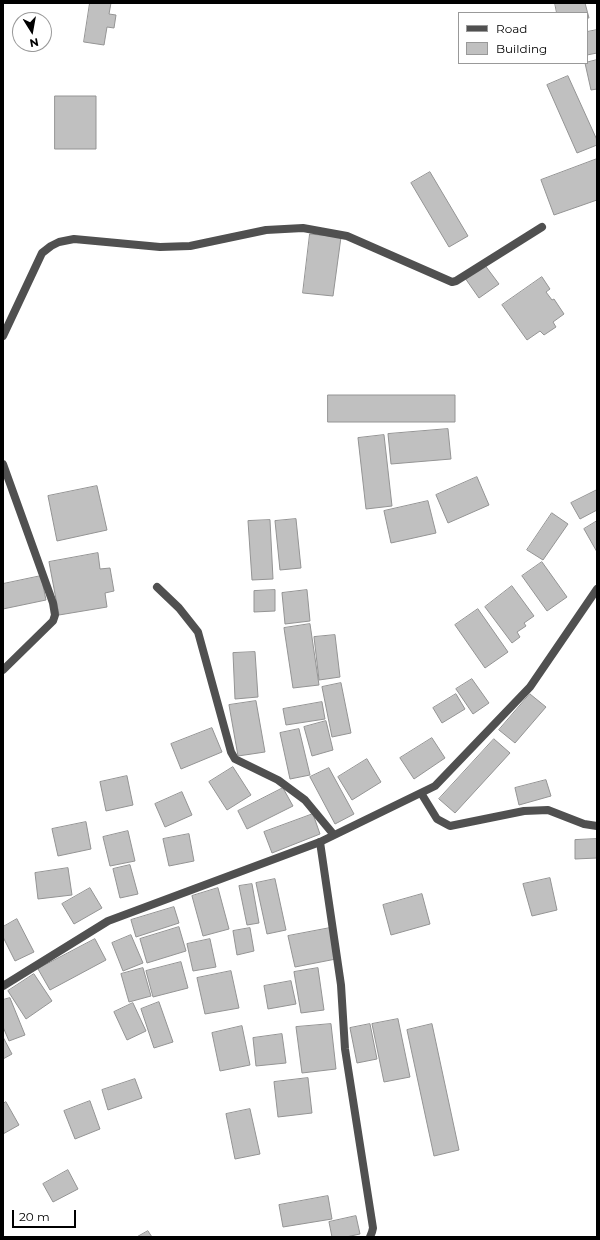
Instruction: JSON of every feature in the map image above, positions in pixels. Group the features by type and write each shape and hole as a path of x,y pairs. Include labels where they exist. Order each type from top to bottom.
{"street":[{"path":"3,336 42,253 59,242 74,239 160,247 190,246 266,230 303,228 347,236 452,282 456,281 542,227"},
{"path":"3,464 53,603 55,615 53,621 46,629 3,670"},
{"path":"157,587 178,608 198,632 231,752 235,759 278,780 305,800 334,835"},
{"path":"3,986 108,921 320,842 435,786 530,687 597,589"},
{"path":"421,793 437,819 450,826 524,811 548,810 584,824 597,826"},
{"path":"320,842 342,985 345,1049 373,1228 370,1237"}],"building":[{"path":"90,3 111,3 109,14 116,15 114,28 107,27 104,45 84,42"},
{"path":"555,3 585,3 587,12 557,12"},
{"path":"597,30 597,53 588,55 588,32"},
{"path":"597,60 597,89 591,90 585,64 588,64 588,62"},
{"path":"568,76 597,140 597,145 577,153 547,85"},
{"path":"55,96 96,96 96,149 55,149"},
{"path":"597,159 597,200 554,215 541,180"},
{"path":"430,172 468,236 449,247 411,183"},
{"path":"310,234 341,237 333,296 303,293"},
{"path":"484,264 499,284 479,298 465,278"},
{"path":"542,277 550,289 546,292 552,300 554,299 564,314 553,322 556,327 544,335 540,331 527,340 502,305"},
{"path":"328,395 455,395 455,422 328,422"},
{"path":"448,429 451,459 391,464 388,434"},
{"path":"384,435 392,506 366,509 358,438"},
{"path":"477,477 489,505 448,523 436,495"},
{"path":"97,486 107,530 57,541 48,496"},
{"path":"597,490 597,510 580,519 571,503"},
{"path":"428,501 436,533 391,543 384,511"},
{"path":"552,513 568,524 543,560 527,550"},
{"path":"296,519 301,568 280,570 275,521"},
{"path":"270,520 273,579 252,580 248,521"},
{"path":"597,521 597,552 584,529"},
{"path":"98,553 100,569 110,568 114,591 105,593 107,607 59,615 49,562"},
{"path":"542,562 567,597 547,611 522,576"},
{"path":"41,576 46,600 3,609 3,584"},
{"path":"512,586 534,616 524,623 526,626 517,632 520,637 512,643 485,607"},
{"path":"275,590 275,611 254,612 254,591"},
{"path":"307,590 310,621 285,624 282,593"},
{"path":"478,609 508,652 485,668 455,625"},
{"path":"310,624 319,685 293,688 284,628"},
{"path":"335,635 340,677 319,680 314,637"},
{"path":"255,652 258,697 235,699 233,653"},
{"path":"472,679 489,703 473,714 456,689"},
{"path":"341,683 351,733 332,737 322,687"},
{"path":"456,694 465,709 442,723 433,708"},
{"path":"530,694 546,707 515,743 499,730"},
{"path":"256,701 265,752 238,756 229,705"},
{"path":"322,702 325,719 286,725 283,709"},
{"path":"326,721 333,750 312,756 304,727"},
{"path":"212,728 222,752 181,769 171,744"},
{"path":"299,729 310,775 290,779 280,733"},
{"path":"432,738 445,758 414,779 400,758"},
{"path":"494,739 510,753 455,813 439,799"},
{"path":"367,759 381,782 352,800 338,777"},
{"path":"233,767 251,795 227,810 209,782"},
{"path":"329,768 354,814 335,824 310,777"},
{"path":"127,776 133,805 106,811 100,782"},
{"path":"546,780 551,796 519,805 515,788"},
{"path":"283,788 293,806 247,829 238,811"},
{"path":"182,792 192,815 165,827 155,804"},
{"path":"313,814 320,834 272,853 264,832"},
{"path":"86,822 91,849 58,856 52,829"},
{"path":"128,831 135,861 110,866 103,837"},
{"path":"189,834 194,861 169,866 163,839"},
{"path":"597,839 597,858 575,859 575,840"},
{"path":"130,865 138,894 120,898 113,869"},
{"path":"68,868 72,895 38,899 35,873"},
{"path":"550,878 557,910 532,916 523,884"},
{"path":"275,879 286,930 267,934 256,883"},
{"path":"252,884 259,923 247,925 239,886"},
{"path":"90,888 102,908 74,924 62,904"},
{"path":"218,888 229,929 203,936 192,896"},
{"path":"422,894 430,924 391,935 383,905"},
{"path":"174,907 179,923 136,937 131,920"},
{"path":"17,919 34,952 15,961 3,937 3,927"},
{"path":"179,927 186,951 147,963 140,939"},
{"path":"250,928 254,951 237,955 233,931"},
{"path":"330,928 336,959 295,967 288,936"},
{"path":"131,935 143,963 123,971 112,943"},
{"path":"95,939 106,960 50,990 38,969"},
{"path":"210,939 216,967 193,971 187,944"},
{"path":"181,962 188,988 153,997 146,971"},
{"path":"143,968 151,996 129,1002 121,974"},
{"path":"318,968 324,1010 301,1013 294,972"},
{"path":"231,971 239,1008 205,1014 197,978"},
{"path":"34,974 52,1001 26,1019 8,991"},
{"path":"291,981 296,1004 268,1009 264,986"},
{"path":"10,998 25,1035 9,1041 3,1027 3,1000"},
{"path":"159,1002 173,1042 154,1048 141,1009"},
{"path":"133,1003 146,1031 127,1040 114,1012"},
{"path":"398,1019 410,1077 384,1082 372,1024"},
{"path":"331,1024 336,1069 302,1073 296,1027"},
{"path":"370,1024 377,1059 357,1063 350,1028"},
{"path":"432,1024 459,1150 434,1156 407,1030"},
{"path":"242,1026 250,1065 220,1071 212,1033"},
{"path":"282,1034 286,1063 256,1066 253,1038"},
{"path":"3,1037 12,1054 3,1059"},
{"path":"308,1078 312,1113 278,1117 274,1082"},
{"path":"135,1079 142,1098 108,1110 102,1090"},
{"path":"90,1101 100,1129 75,1139 64,1111"},
{"path":"6,1102 19,1125 3,1134 3,1104"},
{"path":"250,1109 260,1154 235,1159 226,1114"},
{"path":"68,1170 78,1189 53,1202 43,1184"},
{"path":"328,1196 332,1219 283,1227 279,1205"},
{"path":"356,1216 360,1234 346,1237 332,1237 329,1222"},
{"path":"148,1231 152,1237 137,1237"}]}
